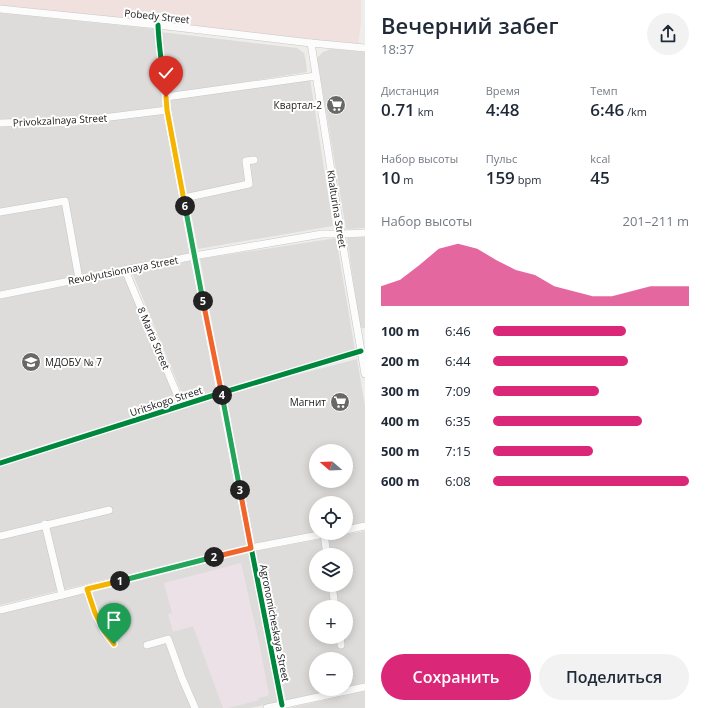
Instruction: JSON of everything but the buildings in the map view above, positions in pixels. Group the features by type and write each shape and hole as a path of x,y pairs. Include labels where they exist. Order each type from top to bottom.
{"street":[{"name":"Pobedy Street","path":"0,9 365,48"},
{"name":"Agronomicheskaya Street","path":"158,25 158,38 167,110 282,705"},
{"name":"Khalturina Street","path":"311,43 341,234 361,332 361,351 365,374"},
{"path":"166,97 316,76"},
{"name":"Privokzalnaya Street","path":"0,123 78,121 167,110"},
{"path":"184,198 249,184 246,161 254,160"},
{"path":"0,212 65,201 80,279"},
{"name":"Revolyutsionnaya Street","path":"0,295 194,256 322,234 365,233"},
{"name":"8 Marta Street","path":"125,270 182,406"},
{"name":"Uritskogo Street","path":"0,463 221,393 361,351"},
{"path":"0,536 45,524 109,510"},
{"path":"45,524 62,595"},
{"path":"353,529 365,526"},
{"path":"0,610 251,548 309,537"},
{"path":"87,589 95,613 104,631 114,644"},
{"path":"147,645 168,639 195,708"},
{"path":"266,708 365,687"}],"shaded area":[{"path":"0,0 361,0 361,23 358,44 0,5"},
{"path":"0,13 154,29 164,107 73,118 0,120"},
{"path":"161,32 297,48 304,53 307,72 171,94"},
{"path":"331,49 365,52 365,228 346,229 317,58 323,52"},
{"path":"310,79 333,226 198,249 169,100"},
{"path":"165,113 191,253 0,291 0,125"},
{"path":"365,237 365,328 360,328 347,238"},
{"path":"336,238 355,350 224,388 200,259"},
{"path":"191,261 217,391 185,401 132,272"},
{"path":"124,274 179,404 0,460 0,299"},
{"path":"357,359 365,406 365,523 353,526 353,496 309,496 309,534 254,544 224,396"},
{"path":"350,362 356,365 360,381 306,391 302,374"},
{"path":"219,398 247,546 0,605 0,467"},
{"path":"365,531 365,683 353,686 353,652 309,652 309,695 286,700 256,551 316,540 353,540 353,533"},
{"path":"249,553 278,702 250,708 0,708 0,613"},
{"path":"241,563 269,695 259,698 259,700 223,708 193,626 173,632 168,614 172,613 164,583"},
{"path":"365,691 365,708 289,708 343,696 353,696 353,694"}],"cycle path":[{"path":"158,25 167,110 282,705"},
{"path":"0,463 221,393 361,351"}],"place":[{"name":"Квартал-2","path":"336,105"},
{"name":"МДОБУ № 7","path":"31,362"},
{"name":"Магнит","path":"340,402"}],"route":[{"path":"114,644 104,631 95,613 87,589 251,548 167,110 166,97"}]}
